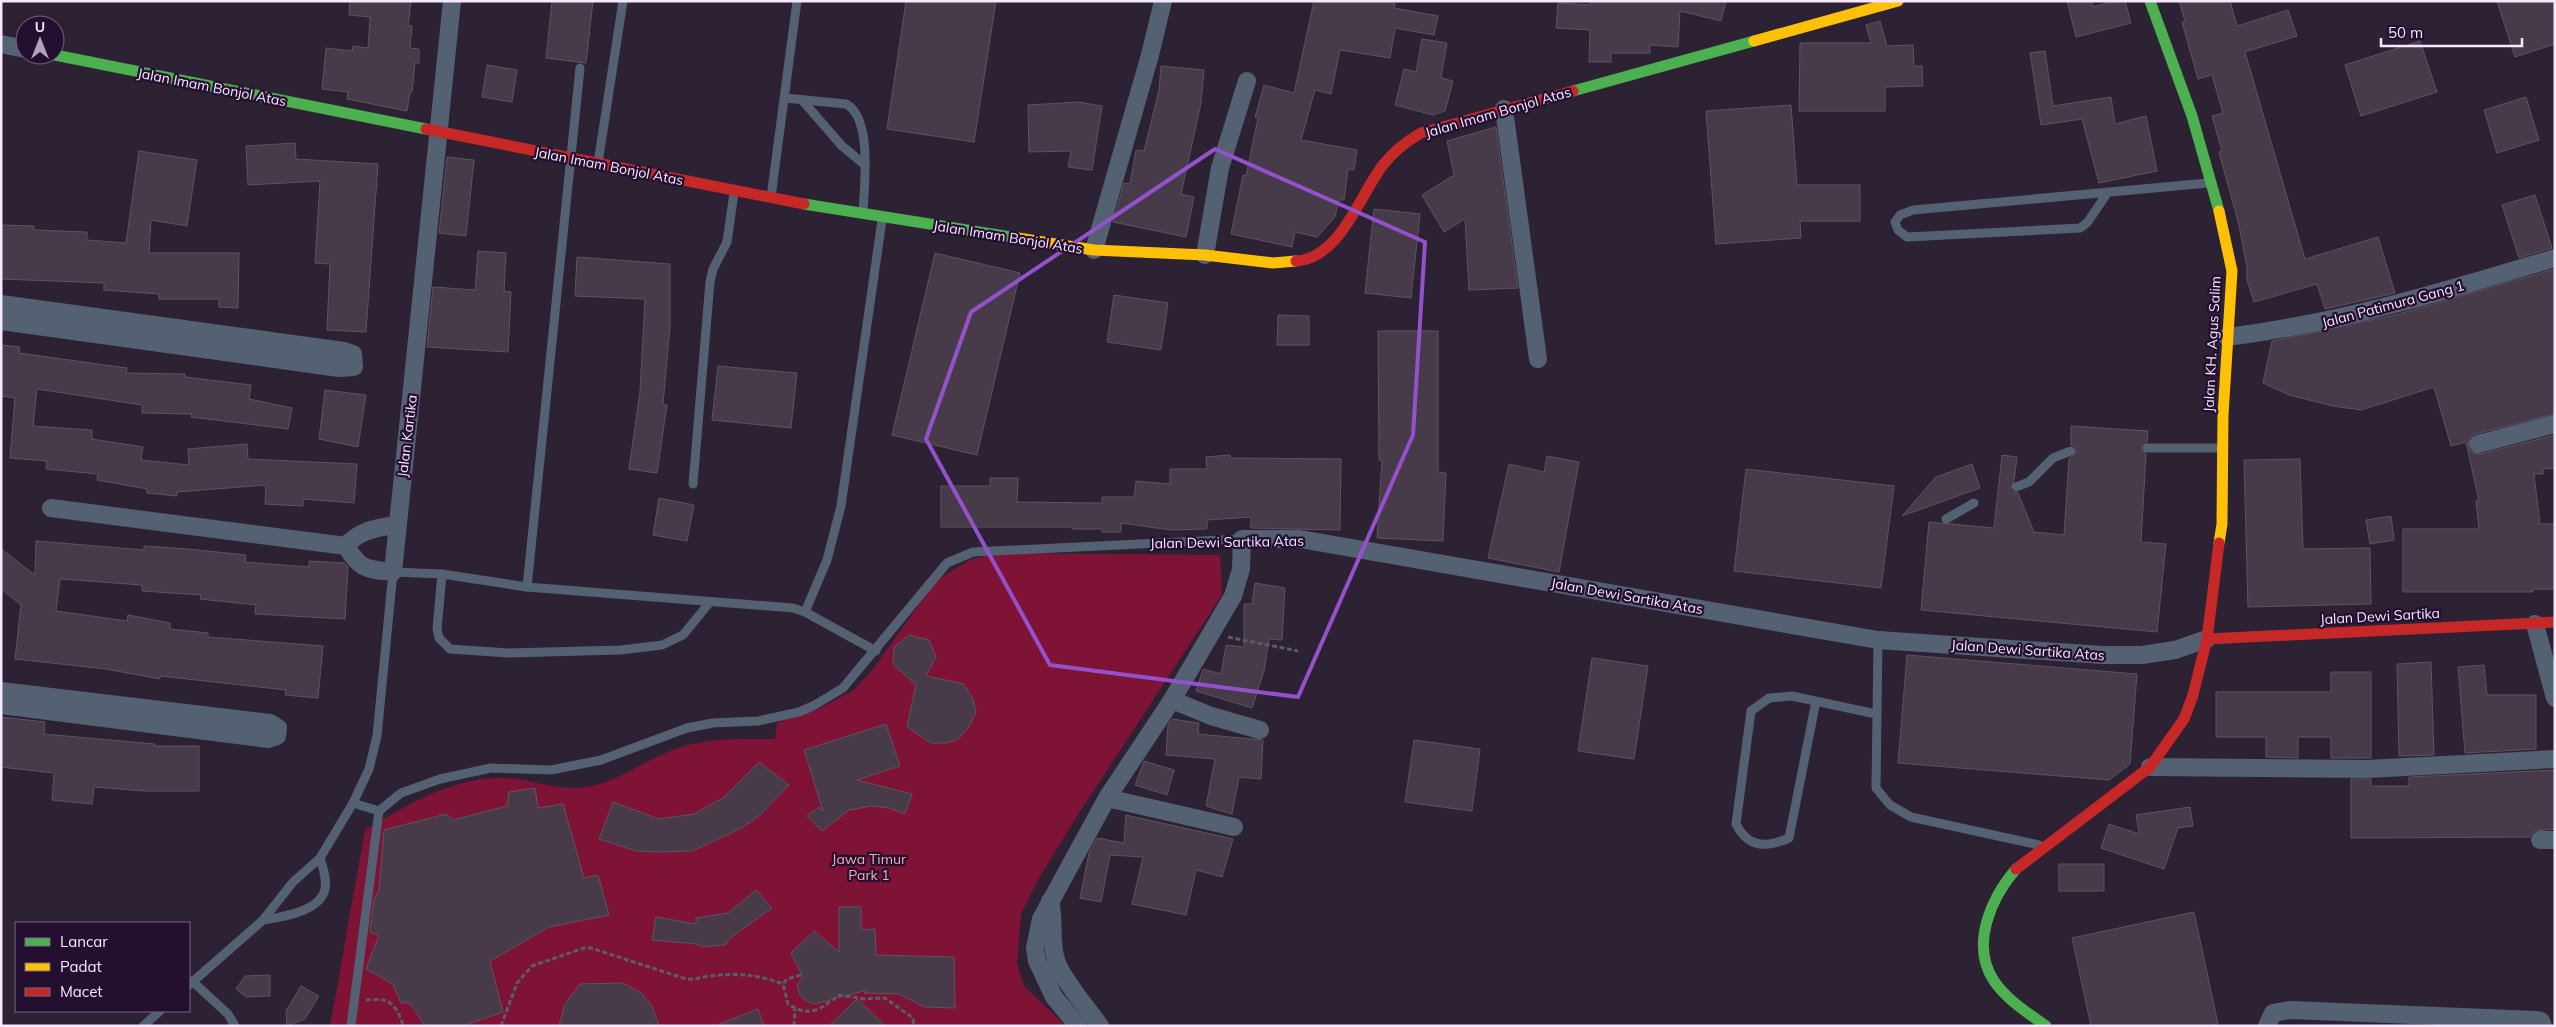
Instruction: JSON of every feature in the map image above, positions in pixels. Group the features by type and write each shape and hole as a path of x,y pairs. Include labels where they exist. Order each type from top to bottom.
{"street":[{"name":"Jalan Kartika","path":"393,572 396,525 416,364 452,1"},
{"path":"1094,250 1164,1"},
{"name":"Jalan Imam Bonjol Atas","path":"65,57 735,191 883,218 1094,250 1205,255 1273,264 1300,261 1325,249 1350,223 1383,164 1408,140 1421,133 1898,1"},
{"name":"Jalan KH. Agus Salim","path":"2046,1026 2006,995 1992,979 1986,964 1985,946 1985,929 1991,909 2006,879 2150,767 2184,720 2193,696 2207,639 2222,524 2227,337 2232,271 2224,228 2192,116 2150,1"},
{"path":"1,44 15,47"},
{"path":"1205,255 1220,168 1247,81"},
{"path":"1504,109 1538,359"},
{"name":"Jalan Patimura Gang 1","path":"2227,337 2288,330 2340,319 2428,296 2555,258"},
{"path":"1,304 344,350 353,354 355,362 354,367 339,368 1,321"},
{"path":"2478,444 2555,424"},
{"path":"51,508 346,546"},
{"path":"346,546 357,535 396,525"},
{"path":"1078,1026 1054,997 1037,961 1034,948 1036,933 1050,901 1107,798 1172,700 1233,596 1239,582 1242,539"},
{"name":"Jalan Dewi Sartika Atas","path":"1242,539 1300,539 1878,640 2103,655 2142,655 2174,650 2207,639"},
{"path":"346,546 353,557 367,569 393,572"},
{"name":"Jalan Dewi Sartika","path":"2207,639 2555,622"},
{"path":"2535,624 2555,698"},
{"path":"1,691 270,723 278,728 277,736 268,738 1,705"},
{"path":"1172,700 1211,716 1260,730"},
{"path":"2150,767 2368,769 2555,759"},
{"path":"1107,798 1234,826"},
{"path":"1050,901 1054,916 1052,933 1056,961 1100,1026"},
{"path":"2267,1026 2272,1014 2290,1010 2542,1024"}],"lane":[{"path":"598,163 623,1"},
{"path":"771,197 797,1"},
{"path":"527,586 580,68"},
{"path":"785,98 846,104 854,108 861,121 865,165 863,214"},
{"path":"802,100 842,146 865,165"},
{"path":"2108,192 2087,223 2080,228 1906,237 1898,230 1895,222 1900,215 1913,210 2108,192 2211,183"},
{"path":"693,484 710,282 713,269 727,242 735,191"},
{"path":"804,612 827,560 841,506 883,218"},
{"path":"2146,448 2223,448"},
{"path":"2016,487 2030,482 2052,458 2071,451"},
{"path":"1946,519 1974,503"},
{"name":"Jalan Dewi Sartika Atas","path":"379,811 400,794 440,779 491,768 551,770 601,760 686,728 713,723 758,721 799,712 843,688 876,651 947,563 973,552 1242,539"},
{"path":"393,572 442,574 527,586 793,608 825,622 876,651"},
{"name":"Jalan Kartika","path":"235,1026 228,1014 191,983 263,920 292,882 320,858 353,803 369,769 377,736 393,572"},
{"path":"442,574 437,629 439,638 450,649 508,653 621,650 662,644 683,635 710,602"},
{"path":"1878,640 1876,788 1890,805 1911,817 2046,846"},
{"path":"1816,701 1789,838 1773,845 1758,844 1742,836 1736,824 1751,711 1769,698 1792,696 1816,701 1876,714"},
{"path":"351,1026 379,811 353,803"},
{"name":"Jalan Kartika","path":"263,920 297,912 321,897 325,890 326,877 320,858"},
{"path":"143,1026 159,1012"}],"path":[{"path":"1211,633 1298,651"},
{"path":"500,1026 517,983 532,966 584,948 591,948 686,980 745,974 758,975 783,984"},
{"path":"801,975 787,978 783,984 788,1004 795,1008 804,1012 815,1012 840,995 864,999 880,997 885,998 913,1018 914,1026"},
{"path":"384,1000 402,1017 403,1026"},
{"path":"794,1026 795,1008"}],"highlighted area":[{"path":"1215,149 1425,242 1413,435 1298,697 1050,665 926,439 971,312"}],"green space":[{"name":"Jawa Timur Park 1","path":"999,553 1220,555 1222,595 1077,816 1038,880 1021,914 1017,963 1024,986 1066,1026 330,1026 365,830 418,800 456,785 476,780 516,779 560,787 587,787 609,781 683,746 708,741 775,739 777,723 814,711 854,690 873,669 936,581 969,560"}],"building":[{"path":"350,1 411,1 408,26 412,26 410,48 419,49 419,63 415,63 412,92 410,92 407,111 347,99 348,92 322,89 326,48 352,51 353,46 368,48 370,17 349,15"},
{"path":"552,1 593,1 586,63 546,58"},
{"path":"906,1 996,1 974,142 887,129"},
{"path":"1314,1 1384,1 1395,4 1394,8 1438,16 1434,35 1395,28 1390,58 1340,50 1331,94 1315,90 1301,140 1357,150 1354,170 1348,169 1344,200 1339,200 1335,217 1317,237 1295,232 1292,247 1231,234 1243,175 1246,176 1258,118 1255,117 1264,85 1294,93"},
{"path":"1590,1 1726,1 1721,21 1680,11 1678,47 1650,45 1650,53 1611,53 1611,62 1589,62 1590,30 1556,28 1558,3 1590,5"},
{"path":"2067,1 2091,1 2093,7 2114,1 2125,1 2131,23 2076,37"},
{"path":"2179,1 2230,1 2237,26 2288,10 2297,36 2245,52 2305,259 2378,237 2395,293 2325,309 2317,284 2254,302 2247,280 2247,268 2239,225 2219,152 2222,151 2212,116 2223,113 2212,75 2198,79 2182,22 2185,21"},
{"path":"2497,1 2555,1 2555,44 2515,57"},
{"path":"1880,21 1887,46 1913,45 1914,66 1922,66 1923,86 1885,87 1885,111 1799,111 1800,43 1871,43 1866,25"},
{"path":"1422,39 1447,43 1441,78 1453,81 1445,111 1433,115 1395,105 1404,69 1416,72"},
{"path":"2420,41 2437,92 2361,116 2345,65"},
{"path":"2045,51 2053,106 2111,97 2115,124 2146,116 2157,171 2099,183 2082,119 2041,125 2030,53"},
{"path":"487,65 517,70 512,102 482,97"},
{"path":"1161,66 1204,70 1201,103 1181,194 1194,197 1186,237 1113,222 1124,183 1130,184 1136,150 1144,151 1159,90"},
{"path":"2526,97 2539,140 2497,153 2484,110"},
{"path":"1078,102 1102,106 1092,170 1068,167 1071,151 1029,152 1028,105"},
{"path":"1791,105 1797,185 1860,185 1860,221 1800,221 1801,238 1716,244 1706,111"},
{"path":"1496,127 1518,288 1469,290 1465,219 1444,232 1422,195 1454,175 1447,141"},
{"path":"295,143 296,159 378,164 366,332 327,330 330,264 315,263 320,181 248,185 246,146"},
{"path":"139,151 197,160 187,226 151,220 149,253 239,253 238,308 219,307 219,299 159,299 159,294 104,290 104,283 1,279 1,225 34,226 34,230 87,232 87,240 126,243"},
{"path":"447,157 474,160 466,236 439,233"},
{"path":"2535,195 2552,248 2519,258 2502,205"},
{"path":"1374,209 1420,214 1411,298 1365,293"},
{"path":"478,251 506,253 504,291 511,292 508,352 427,347 433,287 475,290"},
{"path":"935,253 1020,273 977,455 892,435"},
{"path":"577,257 670,264 670,327 663,404 667,405 657,473 629,469 640,392 645,299 575,296"},
{"path":"2555,269 2555,414 2475,434 2470,437 2468,446 2471,452 2480,454 2555,435 2555,468 2543,469 2543,474 2534,474 2540,524 2555,524 2555,589 2533,589 2533,592 2403,592 2403,529 2479,529 2476,501 2479,501 2466,442 2451,446 2434,387 2361,410 2333,406 2289,395 2263,383 2272,341 2395,315"},
{"path":"1114,295 1168,303 1161,350 1107,342"},
{"path":"1278,315 1309,316 1309,345 1277,345"},
{"path":"1378,331 1438,331 1438,472 1446,473 1443,541 1377,538 1382,460 1379,460"},
{"path":"1,345 20,347 19,353 127,368 126,373 185,374 185,377 251,385 249,399 292,408 288,429 191,417 192,414 142,413 142,405 37,389 33,426 92,430 92,439 143,447 141,460 189,465 188,449 247,444 248,459 357,464 354,503 303,499 303,506 265,504 266,485 177,492 177,496 147,493 147,489 97,480 98,474 46,469 47,461 10,458 15,398 1,396"},
{"path":"718,366 797,373 791,428 712,420"},
{"path":"325,390 366,395 358,447 319,439"},
{"path":"2071,426 2148,431 2147,442 2141,448 2146,454 2141,542 2166,544 2157,632 1921,610 1929,522 1994,528 2002,455 2017,457 2014,481 2010,489 2012,492 2018,493 2034,532 2064,535 2069,459 2077,451 2075,446 2071,445"},
{"path":"1230,455 1230,458 1341,459 1340,530 1251,528 1251,517 1207,520 1207,529 1171,530 1121,523 1121,532 1102,532 1102,529 1072,529 1072,527 941,527 941,486 990,486 990,478 1018,478 1017,502 1102,503 1102,497 1134,497 1136,481 1170,484 1170,469 1207,469 1206,457"},
{"path":"1547,456 1579,462 1559,572 1488,558 1509,464 1544,472"},
{"path":"2300,459 2303,549 2370,548 2371,604 2248,607 2244,460"},
{"path":"1972,464 1980,488 1902,516 1936,477"},
{"path":"1746,469 1894,486 1881,588 1734,571"},
{"path":"659,498 694,505 687,541 653,535"},
{"path":"2391,516 2394,540 2370,544 2366,520"},
{"path":"36,541 144,550 144,546 188,549 246,555 245,562 309,567 309,561 344,563 348,567 345,619 255,614 256,605 200,599 201,595 142,591 142,585 60,579 56,611 127,621 128,615 170,623 170,629 208,633 208,637 323,646 318,698 285,695 286,690 160,676 160,679 106,669 15,659 21,605 1,589 1,549 35,575"},
{"path":"1255,583 1285,588 1282,640 1269,639 1264,671 1252,708 1196,691 1203,669 1221,674 1226,645 1244,647 1244,604 1252,604"},
{"path":"909,635 929,640 936,657 926,676 964,684 973,699 976,712 969,727 958,739 946,743 931,743 907,727 916,685 893,664 894,647"},
{"path":"1907,655 2137,674 2130,764 2109,780 1898,763"},
{"path":"1592,658 1648,666 1634,759 1578,751"},
{"path":"2431,662 2434,755 2399,756 2397,664"},
{"path":"2484,665 2487,695 2536,695 2536,749 2465,753 2458,667"},
{"path":"2331,672 2371,672 2371,758 2331,758 2331,737 2298,737 2298,758 2266,757 2266,737 2216,737 2216,692 2331,692"},
{"path":"1,717 45,722 44,734 155,744 154,746 199,746 199,791 144,791 94,787 92,804 52,800 54,773 1,767"},
{"path":"1172,719 1199,723 1198,734 1263,740 1261,779 1239,777 1232,814 1206,806 1215,759 1166,755 1168,725"},
{"path":"886,724 900,766 857,780 912,794 905,814 889,808 872,806 849,810 822,831 807,816 819,807 823,811 804,750"},
{"path":"1414,740 1480,749 1472,811 1405,802"},
{"path":"1144,761 1174,770 1167,795 1135,785"},
{"path":"759,762 789,785 760,815 742,828 692,851 636,851 599,839 613,802 659,819 694,814 723,798"},
{"path":"2555,770 2555,829 2535,831 2530,837 2351,838 2351,779 2371,779 2371,786 2409,786 2409,777"},
{"path":"535,788 538,808 563,804 584,878 598,875 609,915 549,927 490,961 503,1012 462,1026 425,1026 410,1003 401,1003 393,984 366,969 379,935 371,933 370,929 374,900 379,890 384,830 446,814 453,820 507,806 509,792"},
{"path":"2190,807 2193,826 2178,828 2164,869 2101,848 2109,824 2139,834 2136,815"},
{"path":"1126,815 1233,839 1222,877 1196,870 1186,915 1132,904 1143,857 1110,855 1101,902 1080,898 1089,853 1097,838 1124,843"},
{"path":"2059,864 2104,864 2104,891 2059,891"},
{"path":"756,890 772,908 729,939 725,945 702,947 697,944 652,940 656,917 696,924 696,918 728,913"},
{"path":"839,907 861,907 861,930 875,929 876,955 954,957 955,1008 925,1007 899,994 864,993 867,990 815,1004 806,1001 800,995 797,985 803,977 791,953 814,931 839,952"},
{"path":"2194,912 2218,1024 2209,1026 2091,1026 2072,938"},
{"path":"270,975 270,996 246,997 236,989 245,976"},
{"path":"623,983 641,993 652,1006 659,1026 559,1026 565,1004 580,984"},
{"path":"301,986 319,996 305,1019 287,1026 286,1011"},
{"path":"857,999 886,1026 829,1026"},
{"path":"758,1009 764,1026 719,1026 719,1024"}],"traffic: fast":[{"path":"2150,1 2192,116 2219,211"},
{"path":"1573,91 1754,41"},
{"path":"65,57 426,129"},
{"path":"804,204 1018,238"},
{"path":"2016,869 1992,908 1984,937 1984,952 1987,967 1999,988 2018,1006 2046,1026"}],"traffic: slow":[{"path":"1754,41 1898,1"},
{"path":"2219,211 2232,271 2223,415 2222,524 2219,543"},
{"path":"1018,238 1094,250 1205,255 1273,263 1296,261"}],"traffic: jam":[{"path":"1296,261 1312,257 1325,249 1337,237 1348,223 1383,165 1405,143 1416,136 1421,133 1573,91"},
{"path":"426,129 804,204"},
{"path":"2219,543 2207,639 2555,622"},
{"path":"2016,869 2150,767 2184,719 2193,695 2207,639"}]}
